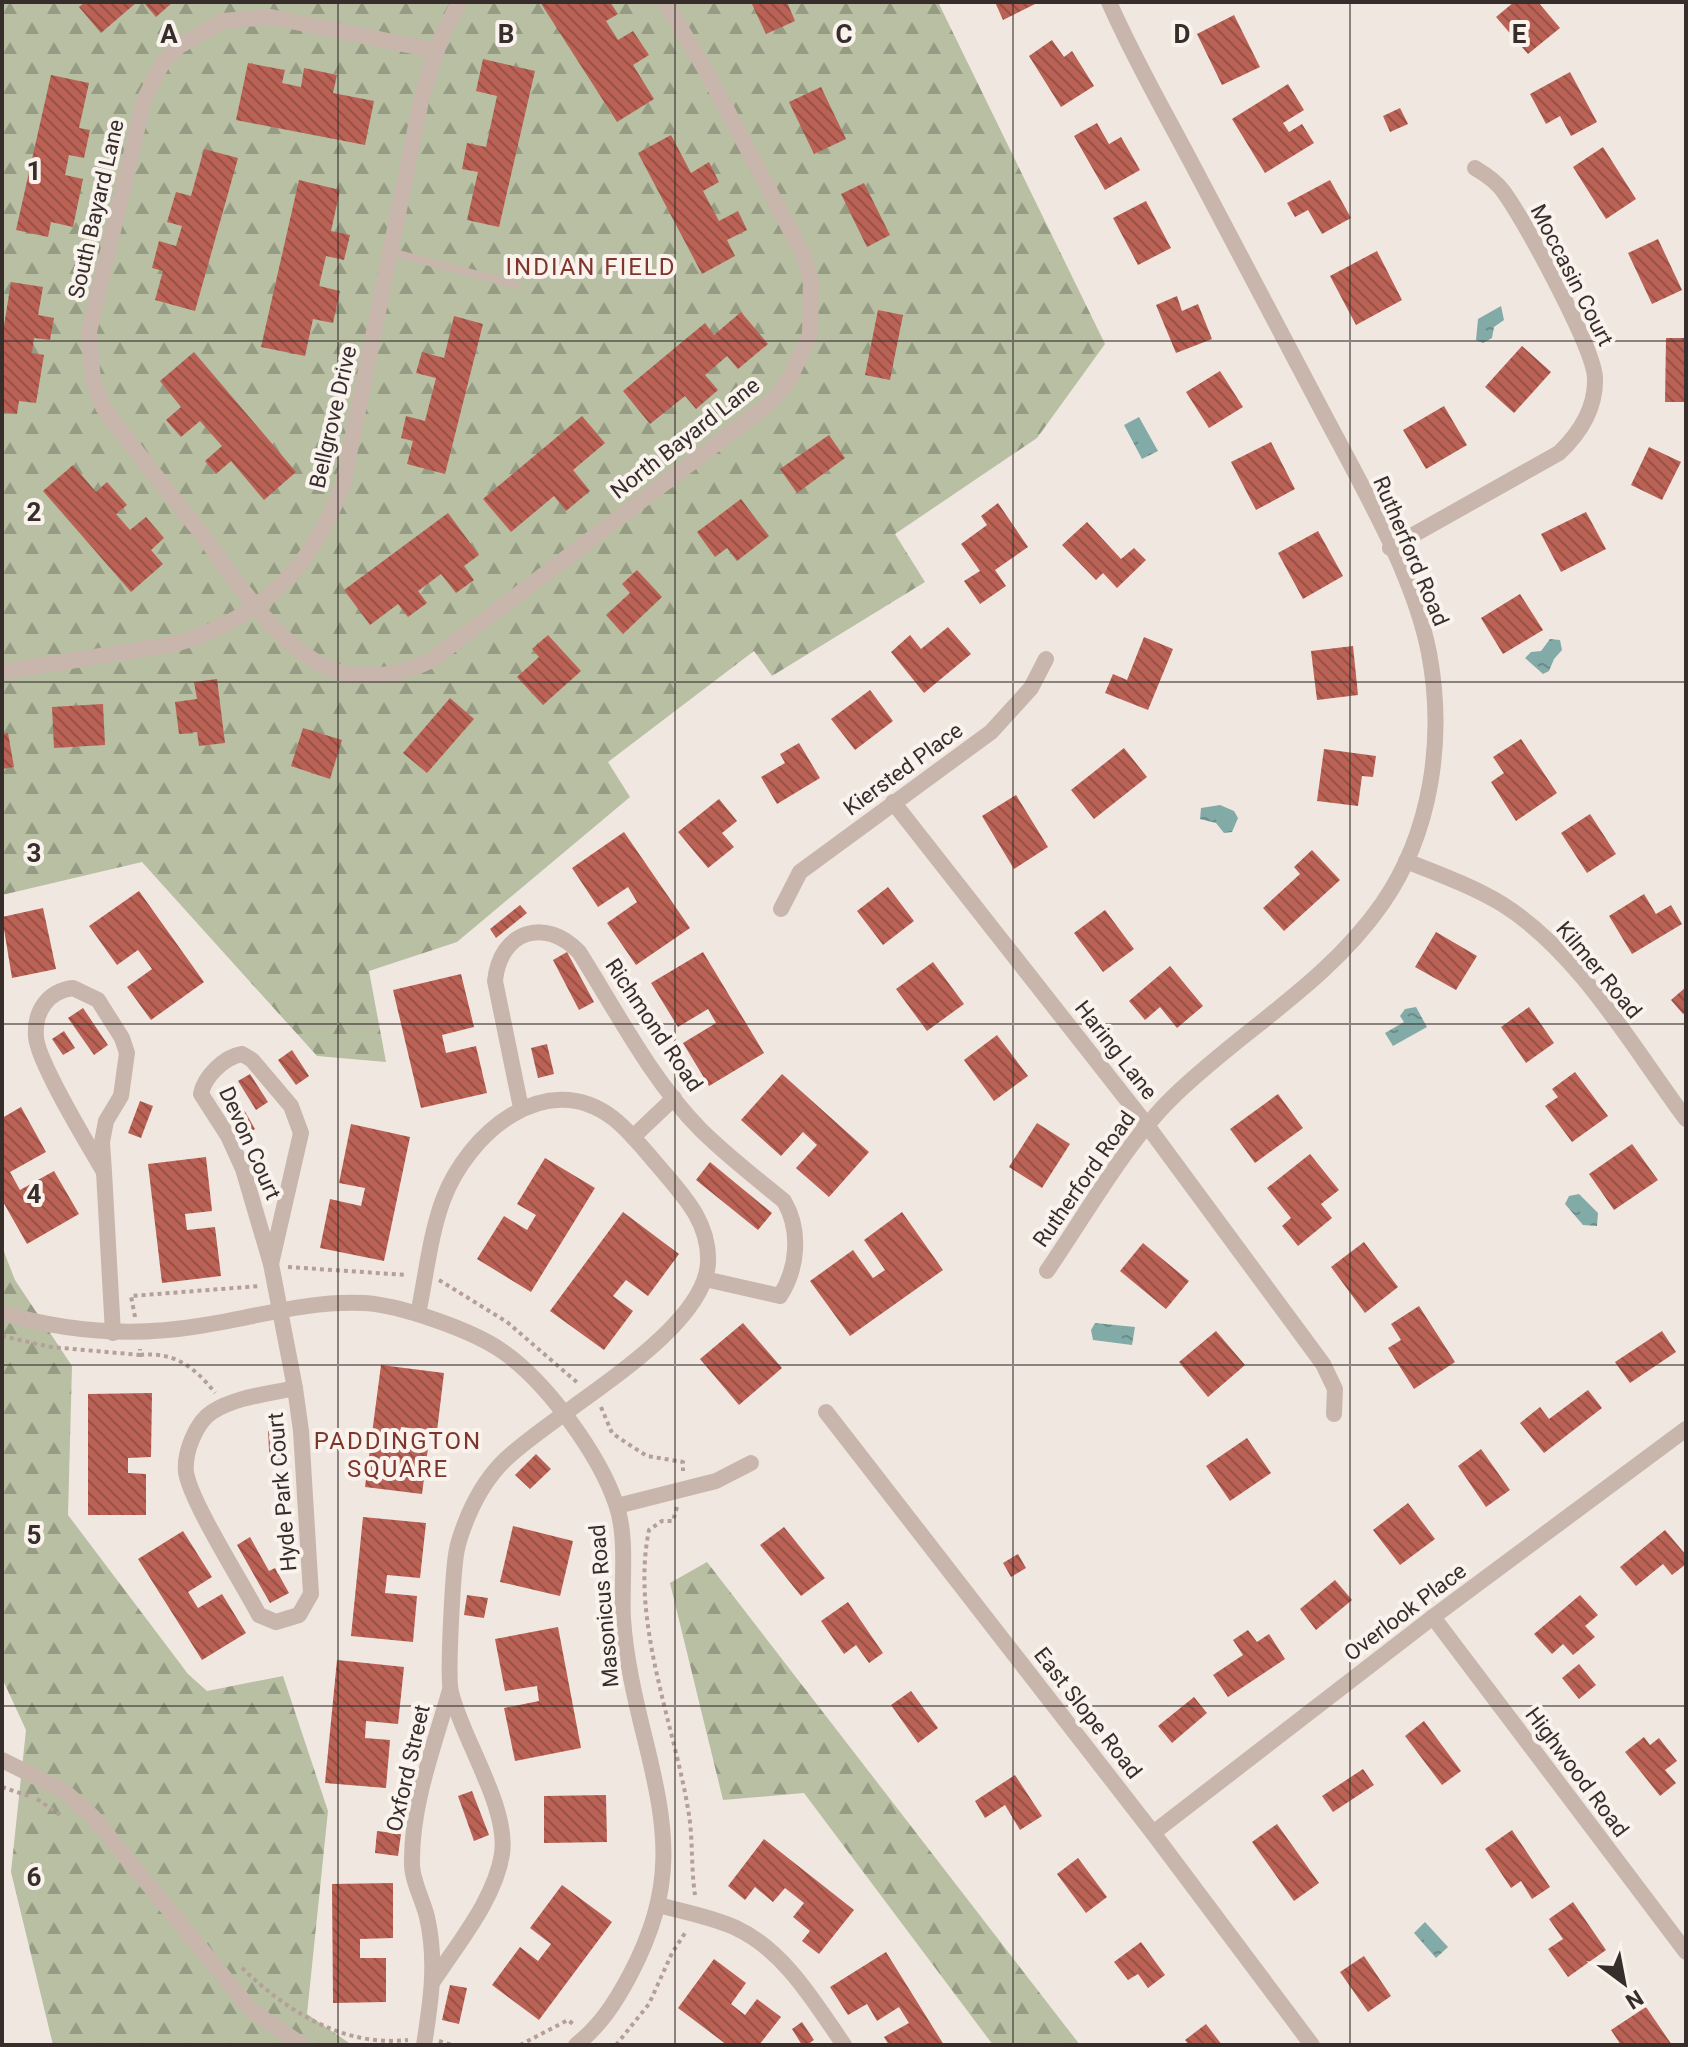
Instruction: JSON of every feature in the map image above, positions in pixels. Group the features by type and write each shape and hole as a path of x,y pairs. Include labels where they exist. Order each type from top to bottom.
{"street":[{"name":"Bellgrove Drive","path":"2,672 175,644 228,624 257,606 298,569 319,539 343,484 422,96 437,51 459,2"},
{"name":"North Bayard Lane","path":"257,606 286,640 315,661 336,671 385,676 411,670 432,660 771,402 789,380 810,334 813,306 804,256 709,76 665,2"},
{"name":"Rutherford Road","path":"1047,1271 1146,1124 1235,1043 1339,958 1385,900 1406,861 1426,804 1434,764 1434,689 1416,610 1390,548 1372,506 1109,2"},
{"name":"South Bayard Lane","path":"257,606 103,407 93,381 89,332 144,100 162,64 179,46 211,26 246,17 271,17 437,51"},
{"name":"Moccasin Court","path":"1390,548 1559,453 1586,420 1593,401 1595,378 1583,337 1503,191 1475,168"},
{"name":"Kiersted Place","path":"781,909 800,872 991,732 1031,688 1046,659"},
{"name":"Haring Lane","path":"893,802 1146,1124 1323,1364 1335,1389 1334,1414"},
{"name":"Kilmer Road","path":"1406,861 1472,887 1503,904 1548,940 1580,975 1686,1119"},
{"name":"Richmond Road","path":"521,1108 495,973 504,950 514,940 542,931 569,941 579,952 674,1098 701,1130 784,1201 796,1231 789,1278 780,1296 705,1279"},
{"path":"104,1172 71,1117 36,1040 37,1019 48,997 59,989 73,988 98,1000 122,1038 127,1053 121,1096 106,1121 102,1142 104,1172 113,1333"},
{"name":"Devon Court","path":"271,1264 301,1133 291,1106 252,1060 242,1054 233,1056 211,1074 201,1094 228,1136 243,1169 271,1264 278,1311"},
{"path":"633,1137 674,1098"},
{"path":"418,1314 443,1200 456,1174 493,1128 521,1108 557,1099 576,1101 611,1116 693,1206 706,1236 705,1279 697,1296 655,1344 505,1460 483,1486 468,1517 457,1550 450,1690 501,1824 503,1849 499,1871 486,1896 434,1980"},
{"name":"Masonicus Road","path":"2,1313 35,1323 113,1333 198,1326 326,1303 365,1303 418,1314 502,1350 540,1385 603,1476 617,1506 629,1674 659,1798 663,1868 659,1905 651,1934 611,2010 582,2040"},
{"name":"Hyde Park Court","path":"278,1311 295,1388 311,1578 306,1606 289,1621 276,1622 259,1615 186,1474 186,1460 198,1428 208,1414 224,1405 295,1388"},
{"name":"East Slope Road","path":"826,1412 1153,1833 1312,2045"},
{"name":"Overlook Place","path":"1153,1833 1433,1617 1686,1429"},
{"path":"617,1506 716,1481 751,1463"},
{"name":"Highwood Road","path":"1433,1617 1686,1952"},
{"name":"Oxford Street","path":"424,2042 434,1980 427,1916 411,1867 414,1823 450,1690"},
{"path":"2,1760 64,1791 93,1817 135,1873 251,2010 302,2045"},
{"path":"659,1905 734,1926 755,1938 774,1953 844,2045"}],"lane":[{"path":"391,252 516,285"}],"path":[{"path":"140,1355 169,1356 185,1363 199,1372 224,1405"},
{"path":"2,1787 35,1798 80,1830 93,1817"},
{"path":"240,1966 277,2001 313,2024 381,2040 452,2045"},
{"path":"520,2045 568,2020 582,2040"}],"green space":[{"path":"2,2 938,2 1105,344 1037,438 895,534 925,582 772,676 754,651 608,762 630,797 457,942 369,971 386,1062 317,1056 142,862 2,895"},
{"path":"2,1247 15,1280 72,1366 68,1515 188,1674 207,1691 283,1676 328,1811 307,2014 352,2045 53,2045 11,1872 26,1730 2,1678"},
{"path":"707,1562 1080,2045 993,2045 804,1793 723,1800 670,1583"}],"water":[{"path":"1501,306 1504,320 1494,327 1492,338 1483,343 1476,340 1478,319"},
{"path":"1139,417 1158,451 1142,459 1124,425"},
{"path":"1550,639 1560,640 1562,650 1549,671 1543,674 1525,658 1531,652 1541,651"},
{"path":"1220,805 1234,811 1238,818 1232,832 1224,833 1216,823 1200,819 1201,808"},
{"path":"1416,1007 1427,1027 1393,1046 1385,1033 1404,1022 1400,1016 1405,1009"},
{"path":"1579,1194 1598,1213 1597,1226 1583,1225 1565,1204 1569,1196"},
{"path":"1095,1323 1135,1327 1132,1345 1093,1340 1091,1330"},
{"path":"1425,1922 1448,1947 1436,1958 1414,1933"}],"building":[{"path":"85,2 137,2 101,33 79,7"},
{"path":"143,2 173,2 156,17"},
{"path":"540,2 610,2 618,14 606,21 618,40 633,31 649,55 633,65 654,99 617,122"},
{"path":"751,2 787,2 795,21 766,34"},
{"path":"995,2 1034,2 1035,4 1003,20"},
{"path":"1514,2 1538,2 1560,28 1528,54 1496,17"},
{"path":"1234,15 1260,67 1222,85 1197,34"},
{"path":"1052,40 1064,57 1072,51 1094,86 1061,107 1029,56"},
{"path":"483,59 535,71 499,227 467,220 478,172 462,169 467,143 486,147 497,96 476,91"},
{"path":"248,63 285,70 282,83 301,87 304,68 337,75 333,93 374,101 365,145 236,120"},
{"path":"1570,72 1597,122 1571,136 1560,116 1546,124 1530,94"},
{"path":"51,75 89,83 79,128 90,130 84,158 69,155 65,175 83,179 73,227 51,222 48,237 16,230"},
{"path":"1288,84 1304,110 1283,123 1289,132 1302,124 1314,143 1265,173 1232,119"},
{"path":"821,87 846,139 814,154 789,102"},
{"path":"1400,108 1408,124 1390,132 1383,116"},
{"path":"1097,123 1109,144 1121,137 1140,170 1105,190 1074,136"},
{"path":"671,135 691,173 709,162 719,182 703,191 719,221 738,211 747,230 727,240 735,256 702,274 638,153"},
{"path":"1603,147 1636,199 1606,219 1573,167"},
{"path":"204,149 238,158 195,311 155,300 163,271 152,268 159,241 176,246 182,226 167,222 176,192 191,196"},
{"path":"299,180 340,190 331,231 350,235 344,260 326,256 319,286 340,291 333,323 313,319 305,356 261,347"},
{"path":"1330,180 1351,218 1322,234 1308,210 1295,217 1287,203"},
{"path":"864,183 890,235 867,247 841,194"},
{"path":"1146,201 1171,248 1138,265 1113,218"},
{"path":"1658,239 1682,290 1652,304 1628,253"},
{"path":"1377,251 1402,300 1356,325 1330,276"},
{"path":"11,282 43,287 38,315 54,318 50,340 34,338 32,353 44,355 36,403 19,401 17,414 2,412 2,338"},
{"path":"1177,296 1182,311 1198,304 1212,339 1176,353 1156,305"},
{"path":"878,310 903,315 890,380 865,375"},
{"path":"741,312 768,344 738,369 727,356 705,375 718,390 696,409 685,396 650,424 623,391 705,323 714,335"},
{"path":"454,316 483,324 445,474 407,464 413,441 401,438 406,416 425,421 436,378 416,373 422,352 444,358"},
{"path":"1666,338 1686,338 1686,402 1665,402"},
{"path":"1522,346 1551,372 1514,413 1485,387"},
{"path":"194,352 296,472 264,500 231,461 216,474 205,461 222,446 200,421 181,437 166,420 181,407 160,381"},
{"path":"1220,371 1243,407 1209,428 1186,392"},
{"path":"1444,406 1467,445 1426,469 1403,430"},
{"path":"582,416 605,443 573,470 590,491 566,511 554,496 511,532 483,499"},
{"path":"829,435 845,458 797,493 780,469"},
{"path":"1271,442 1295,489 1256,510 1231,462"},
{"path":"1649,447 1681,462 1662,500 1631,485"},
{"path":"73,465 96,492 107,482 127,505 116,514 130,530 146,517 164,538 151,550 163,564 131,592 43,491"},
{"path":"741,499 769,536 737,561 727,548 715,557 697,532"},
{"path":"998,503 1028,547 995,570 1006,586 980,604 964,581 980,571 961,544 987,525 981,516"},
{"path":"1586,512 1606,549 1561,572 1541,534"},
{"path":"448,513 479,555 464,566 474,580 456,593 441,574 418,591 427,603 408,617 398,604 370,625 344,590"},
{"path":"1087,522 1121,559 1134,548 1146,560 1117,588 1103,573 1096,580 1062,545"},
{"path":"1318,531 1343,576 1303,599 1278,553"},
{"path":"637,570 662,597 623,634 606,615 630,593 622,584"},
{"path":"1520,594 1543,630 1503,654 1481,618"},
{"path":"948,627 971,654 924,693 891,652 910,635 921,649"},
{"path":"548,635 581,671 543,705 517,677 539,657 532,649"},
{"path":"1144,637 1173,649 1148,710 1105,693 1113,674 1127,680"},
{"path":"1353,646 1358,695 1317,700 1311,651"},
{"path":"217,679 225,743 199,746 197,732 179,734 175,702 197,699 194,682"},
{"path":"870,690 893,721 855,750 831,719"},
{"path":"450,698 474,719 427,773 403,753"},
{"path":"103,704 105,745 54,748 52,707"},
{"path":"303,728 342,740 330,779 291,766"},
{"path":"8,733 14,767 2,769 2,734"},
{"path":"1521,739 1557,793 1516,821 1491,782 1504,773 1493,757"},
{"path":"799,743 820,778 777,804 761,777 785,763 780,754"},
{"path":"1124,748 1147,777 1094,819 1071,790"},
{"path":"1324,749 1376,756 1373,777 1362,776 1358,806 1317,801"},
{"path":"1016,795 1048,847 1014,869 982,816"},
{"path":"719,799 737,821 722,833 734,847 708,868 678,832"},
{"path":"1590,814 1616,854 1587,873 1561,833"},
{"path":"624,832 690,928 636,965 607,923 637,902 628,887 598,907 572,868"},
{"path":"1312,850 1340,880 1284,931 1263,908 1300,874 1294,867"},
{"path":"888,887 914,921 883,945 857,911"},
{"path":"139,891 204,982 151,1020 127,987 152,969 138,950 117,965 89,926"},
{"path":"1644,894 1656,914 1671,905 1682,924 1632,954 1609,916"},
{"path":"520,905 527,913 496,938 490,929"},
{"path":"43,908 56,969 12,978 2,917"},
{"path":"1105,910 1134,949 1103,972 1074,933"},
{"path":"1436,932 1477,956 1456,990 1415,967"},
{"path":"567,952 594,1002 579,1010 553,960"},
{"path":"703,952 764,1053 709,1086 683,1043 716,1023 708,1009 678,1027 651,983"},
{"path":"933,962 964,1004 927,1031 896,989"},
{"path":"1170,966 1203,1006 1177,1028 1160,1007 1145,1020 1129,1001"},
{"path":"461,974 474,1027 442,1035 446,1053 476,1046 487,1093 421,1108 393,990"},
{"path":"1686,987 1686,1012 1683,1014 1671,1000"},
{"path":"1529,1007 1554,1043 1526,1063 1501,1027"},
{"path":"83,1008 108,1045 94,1055 68,1018"},
{"path":"64,1031 75,1048 63,1055 52,1039"},
{"path":"997,1035 1028,1076 994,1101 964,1060"},
{"path":"547,1044 554,1074 538,1078 531,1048"},
{"path":"292,1050 309,1076 296,1085 278,1060"},
{"path":"1575,1072 1608,1116 1572,1142 1545,1106 1558,1097 1552,1089"},
{"path":"250,1074 268,1102 256,1110 238,1081"},
{"path":"782,1074 869,1152 829,1197 796,1168 817,1145 803,1132 781,1156 741,1120"},
{"path":"235,1094 255,1129 244,1136 223,1100"},
{"path":"1278,1094 1303,1128 1255,1163 1230,1129"},
{"path":"140,1101 153,1106 141,1138 128,1133"},
{"path":"21,1107 46,1152 10,1172 20,1190 54,1171 79,1214 27,1244 2,1200 2,1118"},
{"path":"1037,1123 1070,1144 1042,1188 1009,1167"},
{"path":"351,1124 410,1137 384,1261 320,1248 330,1199 361,1206 365,1188 339,1183"},
{"path":"1632,1144 1658,1180 1614,1210 1589,1174"},
{"path":"1310,1154 1339,1190 1321,1204 1332,1218 1298,1246 1282,1226 1291,1218 1267,1188"},
{"path":"206,1157 212,1211 185,1214 187,1230 215,1227 221,1276 162,1283 148,1164"},
{"path":"545,1158 595,1188 531,1292 477,1259 504,1216 527,1230 536,1215 517,1204"},
{"path":"710,1162 772,1213 758,1230 696,1180"},
{"path":"623,1212 679,1254 648,1296 626,1280 613,1296 633,1311 604,1350 550,1311"},
{"path":"902,1212 943,1270 850,1336 810,1281 853,1250 873,1278 885,1270 864,1240"},
{"path":"1364,1242 1398,1287 1365,1313 1331,1267"},
{"path":"1143,1243 1189,1281 1166,1309 1120,1271"},
{"path":"1419,1306 1455,1362 1414,1389 1388,1348 1401,1340 1391,1324"},
{"path":"743,1323 782,1368 739,1405 700,1359"},
{"path":"1216,1331 1245,1365 1208,1397 1179,1362"},
{"path":"1662,1331 1676,1352 1630,1383 1615,1362"},
{"path":"381,1365 444,1373 437,1431 401,1427 399,1444 428,1448 422,1494 365,1487"},
{"path":"1588,1390 1602,1408 1544,1453 1520,1423 1540,1407 1549,1419"},
{"path":"152,1393 151,1457 128,1458 128,1473 146,1474 146,1515 88,1515 88,1394"},
{"path":"285,1429 288,1466 270,1467 268,1431"},
{"path":"1247,1438 1271,1473 1230,1501 1206,1466"},
{"path":"1481,1449 1510,1490 1486,1507 1458,1466"},
{"path":"536,1454 551,1469 530,1489 515,1475"},
{"path":"1408,1503 1435,1539 1400,1565 1373,1530"},
{"path":"363,1517 426,1523 420,1578 387,1575 385,1593 417,1596 413,1642 351,1636"},
{"path":"513,1526 573,1541 560,1596 500,1582"},
{"path":"784,1527 825,1578 801,1596 760,1545"},
{"path":"1665,1530 1686,1555 1686,1564 1672,1575 1663,1564 1636,1586 1620,1567"},
{"path":"183,1531 212,1577 188,1592 198,1608 222,1594 246,1633 202,1660 138,1559"},
{"path":"250,1537 269,1571 275,1568 289,1593 270,1603 237,1545"},
{"path":"1018,1554 1026,1568 1011,1577 1003,1563"},
{"path":"1335,1580 1352,1600 1316,1630 1300,1609"},
{"path":"467,1595 488,1598 484,1618 464,1615"},
{"path":"1580,1595 1598,1615 1585,1626 1595,1637 1573,1655 1563,1644 1552,1654 1534,1634"},
{"path":"848,1602 883,1653 869,1663 856,1645 844,1654 821,1621"},
{"path":"558,1627 581,1748 515,1761 504,1708 539,1701 537,1686 505,1691 495,1639"},
{"path":"1248,1630 1257,1642 1269,1634 1285,1659 1228,1697 1213,1675 1243,1655 1233,1640"},
{"path":"337,1660 404,1667 398,1724 366,1721 365,1738 390,1740 386,1788 325,1783"},
{"path":"1579,1664 1596,1685 1579,1699 1562,1678"},
{"path":"911,1691 938,1728 918,1743 891,1705"},
{"path":"1194,1697 1207,1713 1172,1743 1158,1726"},
{"path":"1424,1721 1461,1771 1442,1785 1405,1736"},
{"path":"1644,1737 1650,1745 1659,1738 1677,1761 1665,1770 1676,1783 1660,1796 1625,1752"},
{"path":"1363,1769 1374,1785 1333,1812 1322,1796"},
{"path":"1015,1775 1042,1816 1020,1830 1005,1805 985,1818 975,1801"},
{"path":"472,1791 489,1835 474,1841 458,1796"},
{"path":"606,1795 607,1842 544,1843 544,1796"},
{"path":"1277,1824 1319,1883 1294,1901 1252,1842"},
{"path":"1512,1830 1550,1887 1532,1899 1521,1881 1511,1888 1485,1849"},
{"path":"377,1831 401,1834 398,1856 375,1853"},
{"path":"764,1839 854,1910 819,1954 802,1941 810,1931 793,1917 804,1903 785,1888 773,1902 755,1887 745,1900 728,1886"},
{"path":"1078,1858 1107,1897 1086,1913 1057,1874"},
{"path":"393,1883 393,1938 360,1939 360,1958 386,1958 386,2002 333,2003 332,1884"},
{"path":"562,1885 612,1922 539,2020 492,1985 520,1947 538,1961 551,1944 530,1928"},
{"path":"1573,1902 1606,1950 1568,1977 1548,1949 1563,1939 1549,1919"},
{"path":"1141,1942 1165,1975 1148,1988 1138,1974 1128,1980 1114,1962"},
{"path":"886,1952 944,2045 889,2045 884,2037 909,2023 899,2007 877,2021 867,2004 848,2015 830,1987"},
{"path":"1364,1956 1391,1996 1368,2012 1340,1972"},
{"path":"714,1959 746,1983 731,2004 745,2015 757,1999 781,2017 759,2045 727,2045 678,2008"},
{"path":"450,1985 467,1988 459,2024 442,2020"},
{"path":"1646,2007 1672,2045 1621,2045 1611,2030"},
{"path":"802,2022 814,2040 807,2045 802,2045 792,2029"},
{"path":"1206,2024 1222,2045 1189,2045 1185,2040"}],"district":[{"name":"INDIAN FIELD","path":"591,267"},
{"name":"PADDINGTON SQUARE","path":"398,1455"}]}
